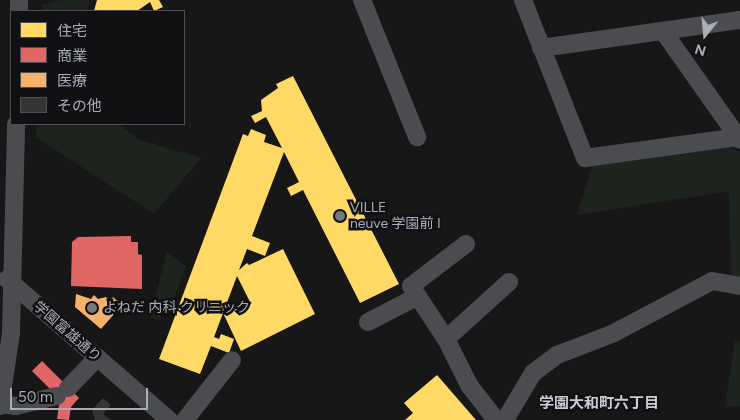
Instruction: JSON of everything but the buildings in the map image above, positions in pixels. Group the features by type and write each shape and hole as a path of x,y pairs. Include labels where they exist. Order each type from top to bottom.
{"street":[{"path":"362,0 417,137"},
{"path":"523,0 585,158 739,138 663,31"},
{"path":"541,48 740,20"},
{"path":"16,125 6,278 11,333 0,405 16,406 63,392 97,358"},
{"path":"466,244 412,286 446,339 469,385 496,420"},
{"name":"学園富雄通り","path":"6,278 169,420"},
{"path":"505,420 533,373 557,355 612,334 712,281 740,286"},
{"path":"446,339 509,282"},
{"path":"368,322 418,296"},
{"path":"185,420 232,360"}],"shaded area":[{"path":"61,0 90,0 86,10 43,10 41,5"},
{"path":"37,125 119,125 140,140 201,158 154,214 36,137"},
{"path":"729,147 740,152 740,280 731,279 729,191 577,215 592,166"},
{"path":"167,252 186,266 171,307 163,304 160,320 150,318"},
{"path":"735,341 740,342 740,406 725,407"}],"place":[{"name":"VILLE neuve 学園前 I","path":"340,216"},
{"name":"よねだ 内科 クリニック","path":"92,308"}],"district":[{"name":"学園大和町六丁目","path":"599,404"}]}
